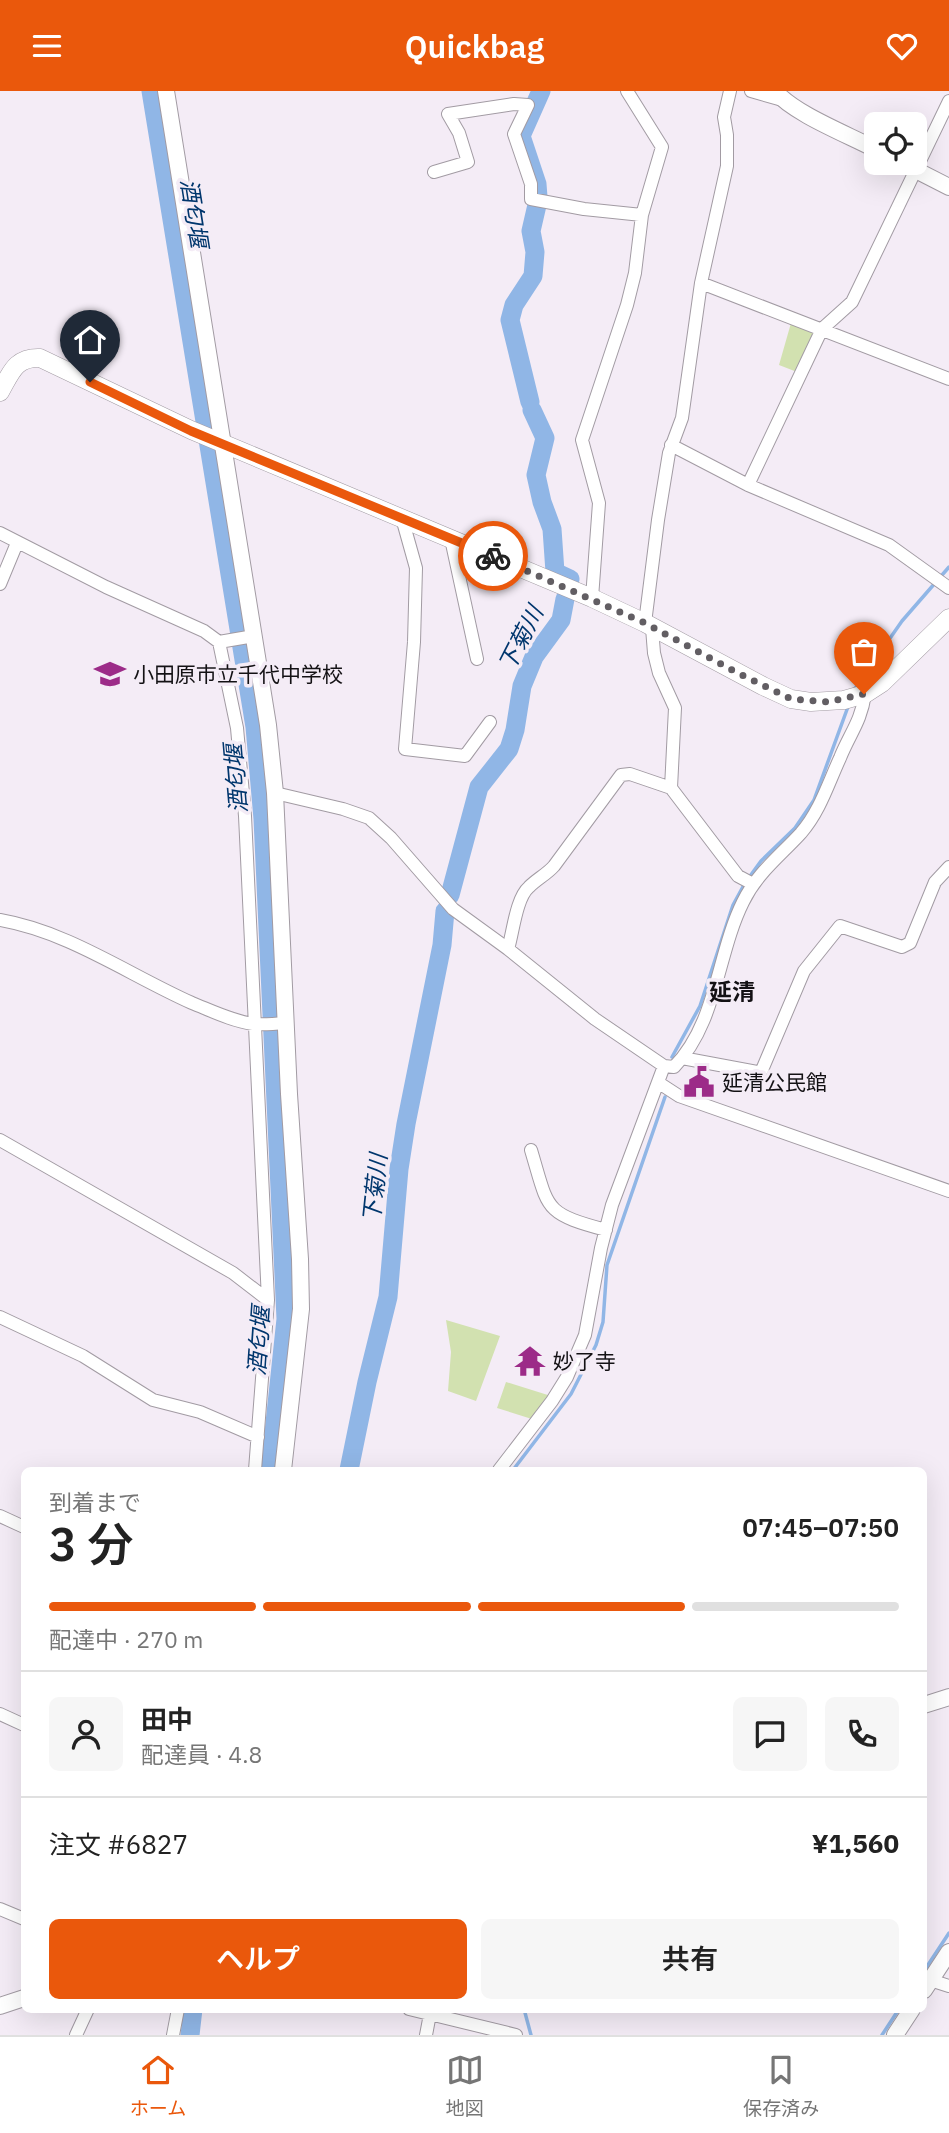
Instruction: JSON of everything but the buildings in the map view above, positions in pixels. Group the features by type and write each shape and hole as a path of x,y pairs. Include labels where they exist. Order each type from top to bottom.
{"main road":[{"path":"0,392 19,362 27,357 40,358 191,431 592,599 791,699 828,702 864,694 882,683 949,618"}],"street":[{"path":"166,91 268,725 275,793 301,1309 283,1467"},
{"path":"592,599 599,503 582,440 627,305 635,273 642,215 662,147 627,91"},
{"path":"671,788 675,708 659,673 648,625 658,520 671,445 682,418 701,283 727,166 724,117 730,91"},
{"path":"751,91 780,96 864,143"},
{"path":"927,136 949,101"},
{"path":"434,172 468,162 459,133 448,114 514,104 528,105 514,134 531,184 531,199 584,209 642,215"},
{"path":"748,485 822,329 852,302 904,175"},
{"path":"926,175 949,187"},
{"path":"701,283 949,379"},
{"path":"671,445 748,485 889,545 942,582"},
{"path":"401,518 416,568 414,642 405,749 465,755 490,722"},
{"path":"0,533 106,587 224,641 254,636"},
{"path":"451,539 477,659"},
{"path":"0,584 18,543"},
{"path":"224,641 237,728 245,816 268,1300 255,1467"},
{"path":"275,793 369,818 391,838 453,909 595,1019 664,1066 674,1067 682,1058 708,1007 748,882 800,834 818,809 862,715 864,694"},
{"path":"508,949 521,897 528,887 545,876 554,866 621,775 630,774 671,788 738,876 748,882"},
{"path":"682,1058 757,1072 762,1070 804,971 840,926 902,947 909,943 935,882 949,867"},
{"path":"0,919 88,949 150,985 230,1019 254,1024 285,1023"},
{"path":"501,1467 552,1401 585,1335 612,1205 664,1066"},
{"path":"659,1083 679,1097 949,1191"},
{"path":"0,1140 233,1273 268,1300"},
{"path":"531,1150 544,1194 553,1209 564,1217 606,1230"},
{"path":"0,1317 83,1356 153,1401 200,1412 258,1437"},
{"path":"0,1516 21,1526"},
{"path":"927,1704 949,1697"},
{"path":"0,1714 21,1724"},
{"path":"0,1909 21,1918"},
{"path":"949,1952 927,1982 949,1986"},
{"path":"0,2006 21,1999"},
{"path":"76,2035 86,2013"},
{"path":"173,2035 177,2013"},
{"path":"426,2013 516,2035"},
{"path":"895,2035 909,2013"},
{"path":"426,2035 430,2014"}],"green space":[{"path":"791,323 815,332 797,372 779,365"},
{"path":"446,1320 500,1336 476,1401 448,1391 451,1352"},
{"path":"506,1382 551,1396 535,1420 497,1408"}],"waterway":[{"name":"酒匂堰","path":"151,91 255,727 263,819 286,1319 270,1467"},
{"name":"下菊川","path":"538,197 537,184 521,136 541,91"},
{"name":"下菊川","path":"530,402 510,320 514,305 533,276 535,252 531,231 537,205"},
{"name":"下菊川","path":"532,410 545,438 536,475 552,529 555,572 570,579"},
{"path":"854,690 902,621 949,567"},
{"name":"下菊川","path":"450,895 479,787 509,749 522,686 534,657 561,620 565,599"},
{"path":"672,1057 700,1006 733,905 761,861 795,828 814,800 849,704"},
{"name":"下菊川","path":"350,1467 388,1297 399,1169 442,945 445,911"},
{"path":"515,1467 571,1394 596,1345 603,1322 607,1265 665,1097"},
{"path":"927,1966 949,1933"},
{"name":"酒匂堰","path":"190,2035 193,2013"},
{"path":"525,2013 531,2035"},
{"path":"882,2035 896,2013"}],"way so far":[{"path":"493,556 645,623 791,699 828,702 864,694"}],"place":[{"name":"小田原市立千代中学校","path":"110,674"},
{"name":"延清公民館","path":"699,1082"},
{"name":"妙了寺","path":"530,1361"}],"district":[{"name":"延清","path":"732,991"}],"route":[{"path":"90,382 191,431 493,556"}]}
